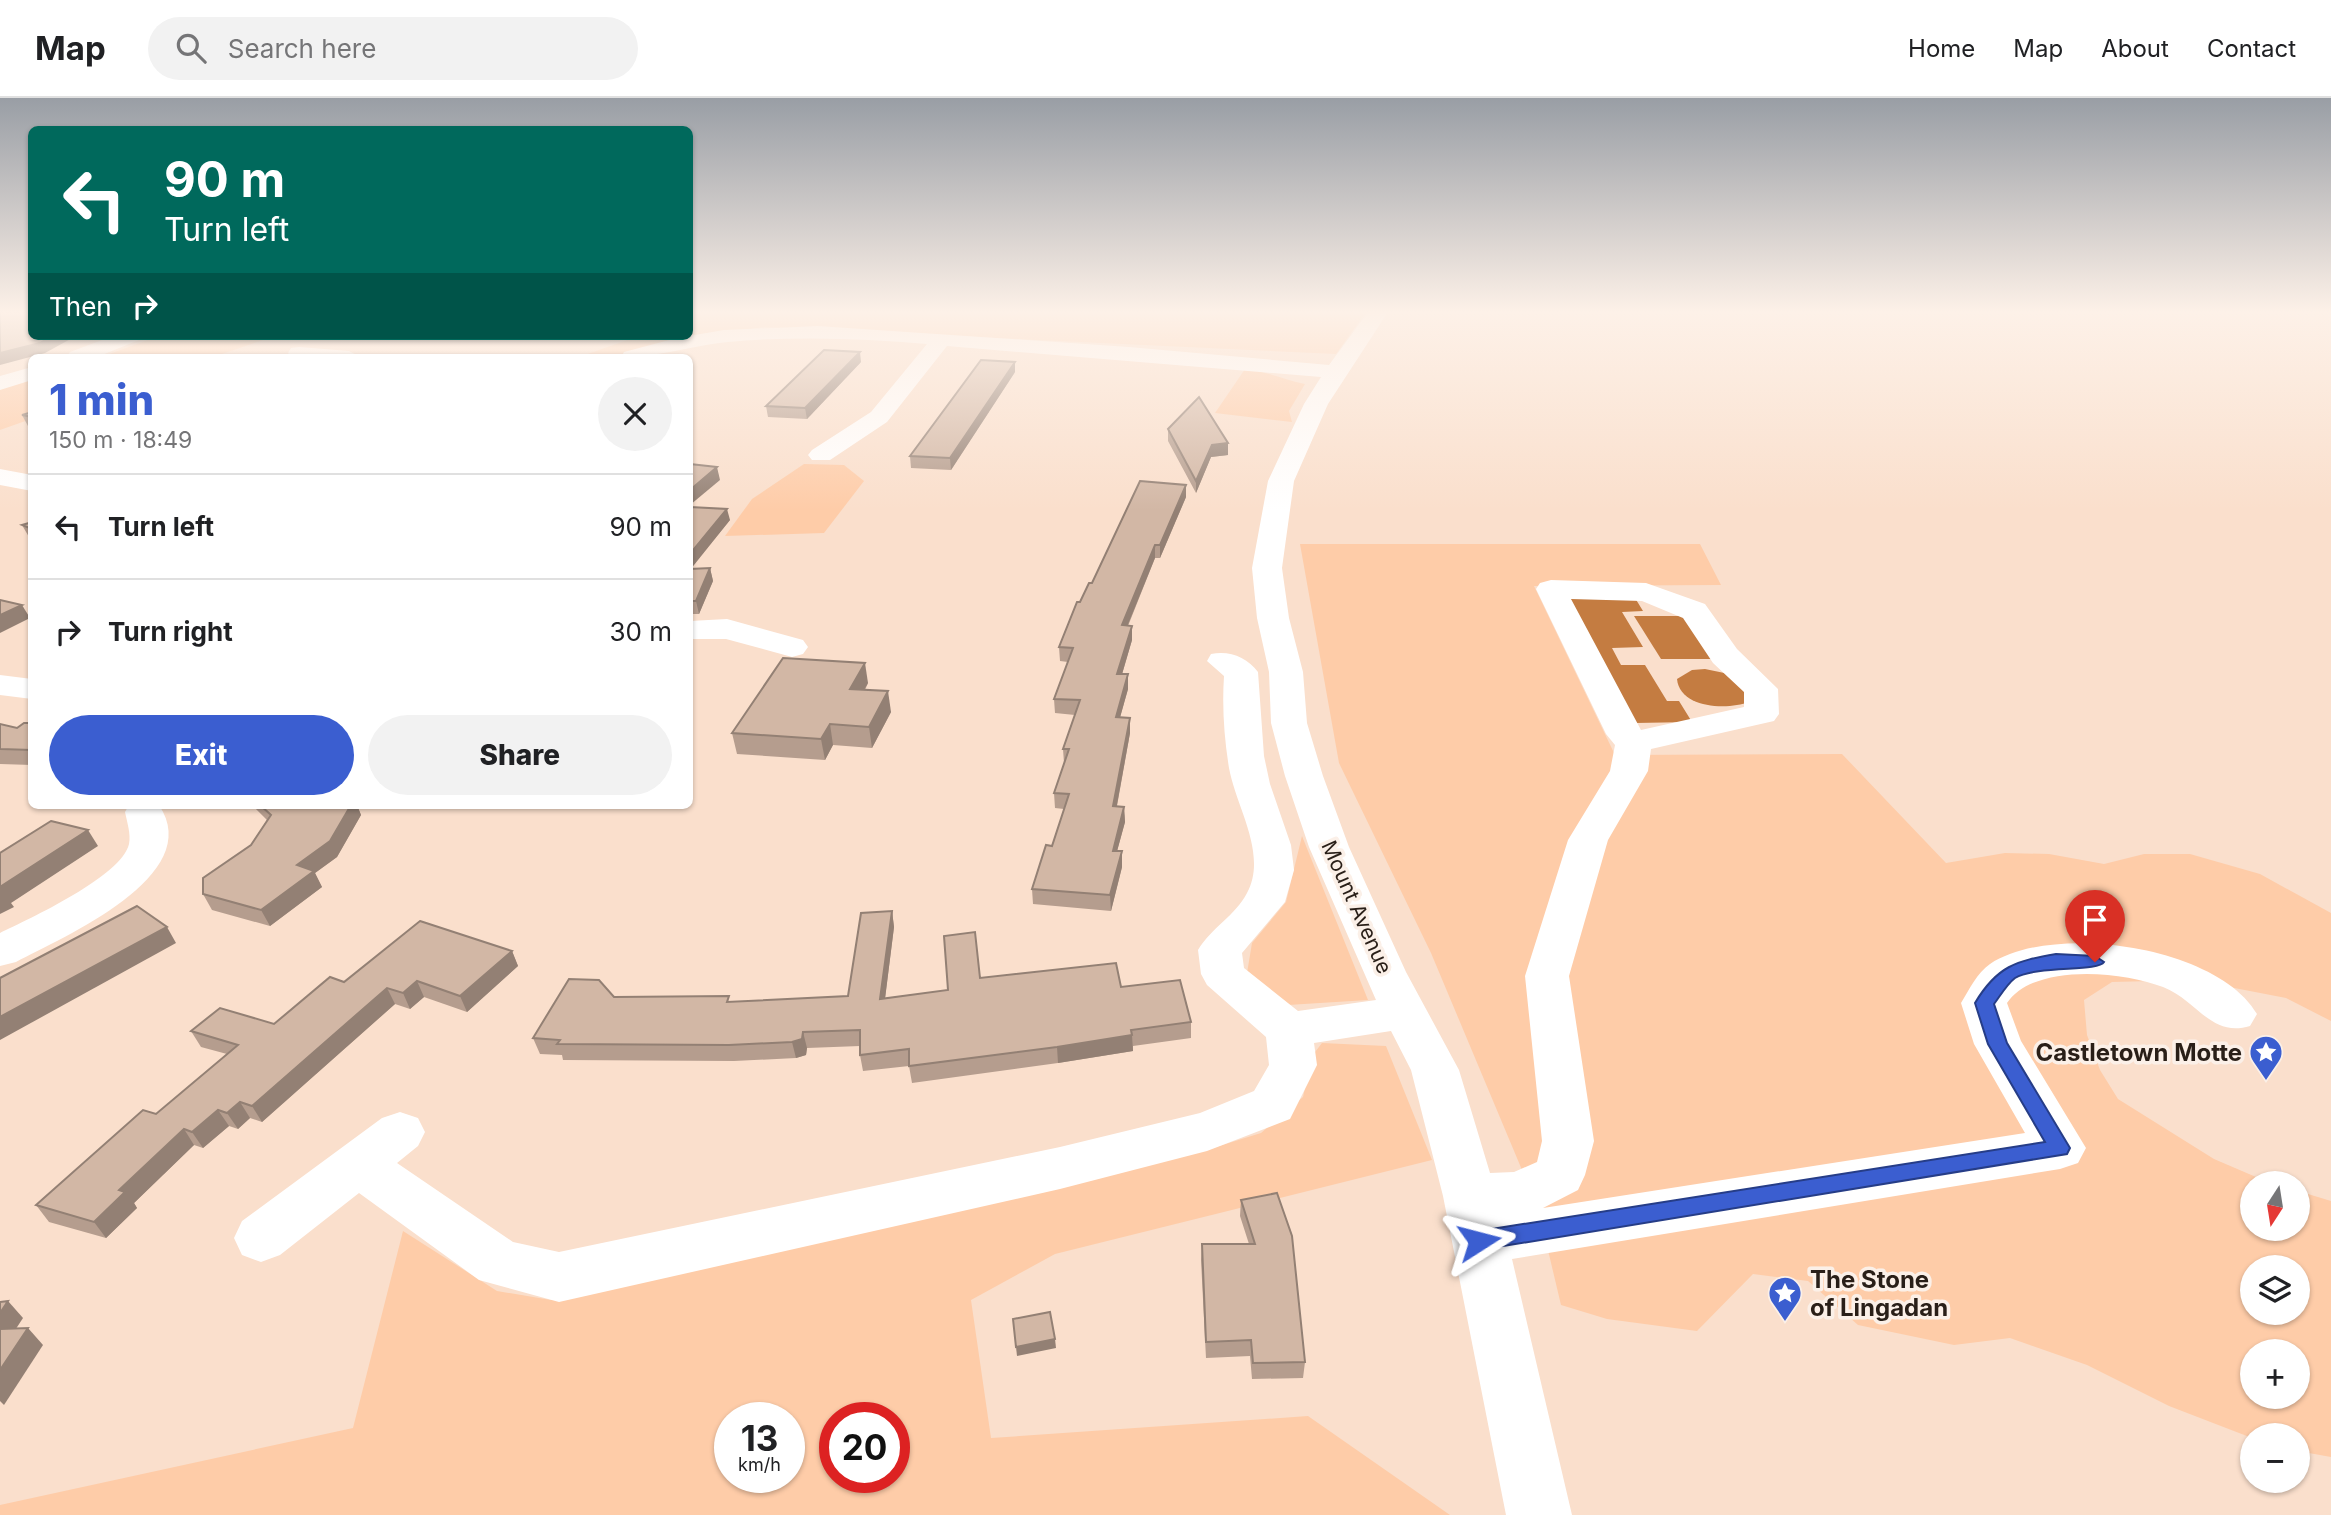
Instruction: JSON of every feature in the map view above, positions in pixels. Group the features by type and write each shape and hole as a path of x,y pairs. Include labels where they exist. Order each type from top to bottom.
{"street":[{"path":"821,455 879,417 910,378"},
{"name":"Mount Avenue","path":"1332,378 1298,438 1282,481 1267,568 1273,618 1286,671 1290,723 1304,776 1329,847 1405,1012 1435,1070 1475,1218 1539,1515"},
{"path":"0,477 28,482"},
{"path":"1551,589 1646,592 1694,611 1725,656 1761,690 1762,714 1634,742 1624,734 1551,589"},
{"path":"693,630 727,629 792,647"},
{"path":"358,1164 499,1263 559,1277 1207,1132 1272,1105 1293,1065 1289,1030 1223,974 1220,950 1257,911 1272,882 1271,841 1251,785 1239,718 1241,672 1223,661"},
{"path":"0,685 28,688"},
{"path":"1475,1218 1559,1175 1568,1141 1547,975 1588,840 1629,771 1634,742"},
{"path":"0,951 77,911 132,875 149,846 144,812"},
{"path":"1475,1218 2060,1148 1998,1044 1984,1003 2007,975 2025,966 2056,961 2115,963 2174,974 2212,995 2234,1014"},
{"path":"1289,1030 1405,1012"},
{"path":"261,1238 400,1132"}],"shaded area":[{"path":"1239,378 1283,378 1305,384 1289,411 1292,422 1215,413"},
{"path":"28,380 28,420 0,430 0,389"},
{"path":"804,464 844,465 864,481 824,533 725,536 752,499"},
{"path":"1300,544 1700,544 1721,585 1534,586 1615,755 1842,754 1946,863 2005,853 2049,854 2104,864 2144,854 2190,854 2260,874 2331,913 2331,1021 2286,998 2193,980 2112,982 2084,1000 2087,1035 2100,1070 2118,1099 2214,1159 2242,1171 2240,1241 2310,1241 2310,1195 2331,1201 2331,1457 2310,1453 2310,1423 2240,1423 2240,1433 2169,1406 2087,1365 2010,1338 1954,1345 1858,1325 1808,1281 1753,1274 1697,1331 1607,1319 1561,1305 1538,1208 1431,953 1339,763"},
{"path":"1632,593 1643,611 1622,612 1643,647 1612,648 1621,665 1645,665 1667,701 1679,701 1692,722 1635,723 1565,594"},
{"path":"1634,616 1687,616 1716,659 1661,659"},
{"path":"1705,669 1734,675 1745,681 1749,702 1729,706 1706,705 1687,696 1680,689 1677,679 1692,670"},
{"path":"1302,836 1368,1000 1288,1005 1247,973 1252,943 1286,902"},
{"path":"1322,1043 1386,1046 1432,1160 1055,1254 971,1300 991,1438 1308,1416 1450,1515 0,1515 0,1505 353,1428 403,1231 497,1291 551,1300 1216,1147 1261,1133 1303,1097 1312,1056"}],"building":[{"path":"795,378 834,378 805,408 766,406"},
{"path":"968,378 1004,378 950,458 910,456"},
{"path":"1199,397 1228,443 1212,445 1196,481 1168,429"},
{"path":"693,464 717,467 693,487"},
{"path":"1140,481 1186,485 1160,545 1155,545 1122,625 1132,626 1117,674 1128,674 1116,717 1130,718 1113,806 1124,807 1113,851 1122,851 1110,895 1032,889 1046,845 1052,846 1069,794 1054,793 1069,749 1063,749 1080,700 1054,699 1073,648 1059,647 1077,602 1080,602 1089,583 1092,583"},
{"path":"693,507 727,509 693,550"},
{"path":"710,568 696,601 693,601 693,569"},
{"path":"0,600 22,605 0,615"},
{"path":"783,658 865,663 850,689 888,691 869,727 830,724 821,739 732,733"},
{"path":"28,723 28,750 0,749 0,724 17,728"},
{"path":"264,809 349,809 330,841 297,865 314,871 261,910 203,894 203,878 251,845 271,815"},
{"path":"51,821 88,830 0,887 0,853"},
{"path":"137,906 167,927 0,1017 0,978"},
{"path":"892,911 880,999 948,990 944,936 975,932 980,978 1116,963 1121,987 1180,980 1191,1022 1131,1030 1132,1035 1057,1047 909,1066 909,1049 860,1055 860,1030 803,1032 802,1039 792,1042 729,1045 557,1044 560,1040 533,1038 569,979 599,980 614,997 729,996 727,1002 848,996 861,913"},
{"path":"420,921 512,951 460,996 417,981 403,993 387,988 252,1106 240,1102 227,1113 218,1110 192,1132 184,1129 119,1190 125,1192 94,1222 36,1205 143,1110 156,1114 238,1045 191,1031 220,1008 274,1024 330,977 344,982"},
{"path":"1277,1193 1292,1236 1305,1362 1253,1363 1251,1340 1206,1342 1202,1244 1255,1244 1241,1200"},
{"path":"8,1301 0,1313 0,1302"},
{"path":"1050,1312 1055,1339 1016,1347 1013,1319"},
{"path":"28,1328 0,1370 0,1329"}],"place":[{"name":"Castletown Motte","path":"2266,1082"},
{"name":"The Stone of Lingadan","path":"1785,1323"}],"route":[{"path":"1479,1241 2060,1148 1998,1044 1984,1003 1994,987 2007,975 2025,966 2056,961 2095,962"}]}
